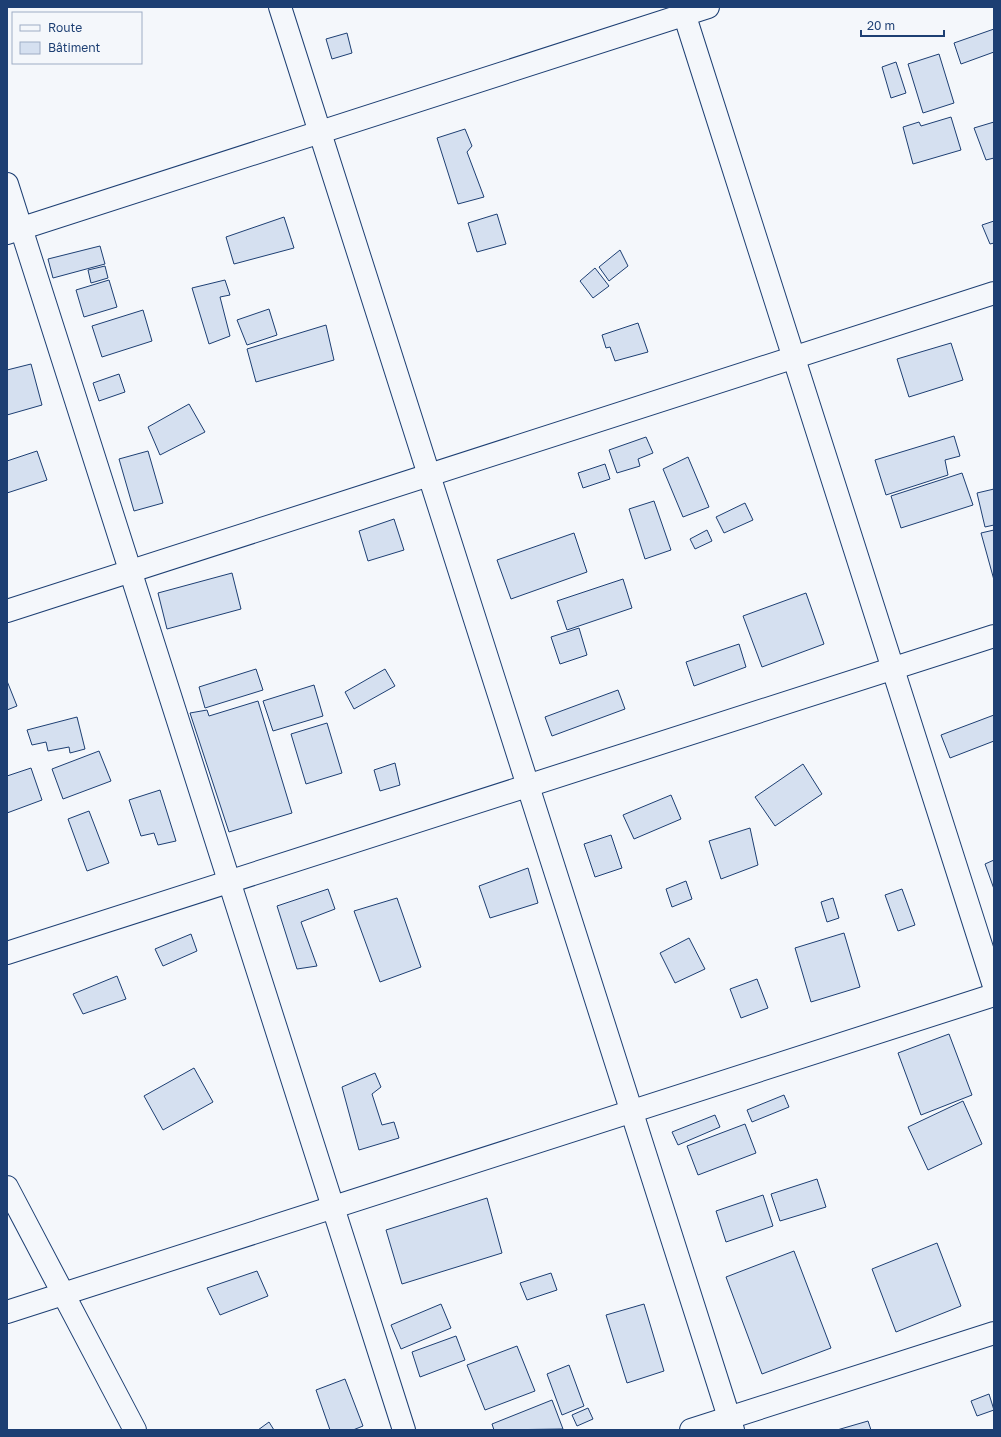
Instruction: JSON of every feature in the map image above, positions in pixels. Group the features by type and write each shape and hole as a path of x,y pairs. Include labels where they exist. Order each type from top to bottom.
{"street":[{"path":"280,7 731,1424"},
{"path":"14,230 320,132 684,11 708,7"},
{"path":"684,11 994,986"},
{"path":"7,184 14,230 130,571 404,1430"},
{"path":"7,610 994,294"},
{"path":"7,953 994,636"},
{"path":"7,1312 994,995"},
{"path":"7,1187 135,1430"},
{"path":"691,1430 731,1424 994,1333"}],"building":[{"path":"994,29 994,52 961,64 954,43"},
{"path":"347,33 352,53 332,59 326,39"},
{"path":"939,54 954,103 923,113 908,64"},
{"path":"896,62 906,93 891,98 882,67"},
{"path":"951,117 961,150 913,164 903,127 919,122 921,126"},
{"path":"994,122 994,158 986,160 974,128"},
{"path":"465,129 472,146 467,152 484,197 458,204 437,138"},
{"path":"497,214 506,244 477,252 468,223"},
{"path":"284,217 294,248 234,264 226,237"},
{"path":"994,221 994,243 990,244 982,225"},
{"path":"100,246 105,264 53,278 48,259"},
{"path":"620,250 628,266 609,281 599,267"},
{"path":"105,266 108,278 91,283 88,270"},
{"path":"595,268 609,286 593,298 580,281"},
{"path":"109,280 117,307 84,317 76,290"},
{"path":"225,280 230,295 220,297 230,336 209,344 192,288"},
{"path":"269,309 277,335 247,345 237,320"},
{"path":"143,310 152,341 102,357 92,326"},
{"path":"638,323 648,352 615,361 610,347 606,348 602,335"},
{"path":"326,325 334,360 256,382 247,349"},
{"path":"951,343 963,380 909,397 897,359"},
{"path":"31,364 42,405 7,415 7,370"},
{"path":"119,374 125,392 99,401 93,383"},
{"path":"189,404 205,432 160,455 148,427"},
{"path":"954,436 960,456 945,460 948,475 886,495 875,460"},
{"path":"646,437 653,453 638,459 640,466 617,473 609,450"},
{"path":"37,451 47,480 7,493 7,461"},
{"path":"148,451 163,503 134,511 119,459"},
{"path":"688,457 709,507 683,517 663,469"},
{"path":"605,464 610,479 583,488 578,473"},
{"path":"962,473 973,505 901,528 891,496"},
{"path":"994,489 994,525 985,527 977,493"},
{"path":"654,501 671,550 645,559 629,509"},
{"path":"745,503 753,520 724,533 716,517"},
{"path":"394,519 404,550 368,561 359,531"},
{"path":"707,530 712,541 695,549 690,539"},
{"path":"994,530 994,580 981,533"},
{"path":"574,533 587,572 511,599 497,560"},
{"path":"232,573 241,609 167,629 158,593"},
{"path":"623,579 632,608 567,630 557,601"},
{"path":"806,593 824,644 762,667 743,616"},
{"path":"579,628 587,655 560,664 551,637"},
{"path":"739,644 746,667 694,686 686,662"},
{"path":"256,669 263,690 205,708 199,687"},
{"path":"385,669 395,686 354,709 345,692"},
{"path":"7,681 17,706 7,710"},
{"path":"314,685 323,716 273,731 263,701"},
{"path":"618,690 625,709 552,736 545,717"},
{"path":"258,701 292,813 229,832 190,713 207,710 209,716"},
{"path":"994,715 994,741 950,758 941,735"},
{"path":"77,717 85,749 70,753 69,747 48,751 46,742 32,745 27,730"},
{"path":"327,723 342,773 306,784 291,734"},
{"path":"99,751 111,781 63,799 52,769"},
{"path":"395,763 400,785 380,791 374,770"},
{"path":"803,764 822,794 775,826 755,797"},
{"path":"31,768 42,800 7,813 7,776"},
{"path":"160,790 176,841 158,845 154,833 141,836 129,800"},
{"path":"671,795 681,819 634,839 623,815"},
{"path":"89,811 109,863 87,871 68,819"},
{"path":"750,828 758,865 721,879 709,841"},
{"path":"611,835 622,868 595,877 584,844"},
{"path":"994,860 994,889 985,864"},
{"path":"528,868 538,903 490,918 479,886"},
{"path":"686,881 692,899 672,907 666,889"},
{"path":"328,889 335,909 301,922 317,966 297,969 277,906"},
{"path":"902,889 915,925 898,931 885,895"},
{"path":"397,898 421,967 380,982 354,911"},
{"path":"833,898 839,918 827,922 821,902"},
{"path":"844,933 860,987 811,1002 795,948"},
{"path":"191,934 197,951 163,966 155,949"},
{"path":"689,938 705,969 675,983 660,953"},
{"path":"117,976 126,999 83,1014 73,994"},
{"path":"757,979 768,1008 741,1018 730,989"},
{"path":"949,1034 972,1095 921,1115 898,1053"},
{"path":"194,1068 213,1102 163,1130 144,1096"},
{"path":"375,1073 381,1087 372,1094 382,1125 394,1122 399,1138 359,1150 342,1087"},
{"path":"784,1095 789,1107 752,1122 747,1110"},
{"path":"963,1101 982,1144 928,1170 908,1127"},
{"path":"715,1115 720,1127 678,1145 672,1132"},
{"path":"745,1124 756,1153 698,1175 687,1146"},
{"path":"817,1179 826,1207 780,1221 771,1194"},
{"path":"763,1195 773,1226 726,1242 716,1211"},
{"path":"487,1198 502,1253 402,1284 386,1230"},
{"path":"937,1243 961,1306 896,1332 872,1269"},
{"path":"794,1251 831,1348 762,1374 726,1277"},
{"path":"257,1271 268,1296 220,1315 207,1288"},
{"path":"551,1273 557,1290 527,1300 520,1283"},
{"path":"441,1304 451,1328 401,1349 391,1325"},
{"path":"644,1304 664,1371 627,1383 606,1315"},
{"path":"456,1336 465,1360 420,1377 412,1352"},
{"path":"517,1346 535,1391 485,1410 467,1365"},
{"path":"569,1365 584,1406 562,1415 547,1374"},
{"path":"345,1379 363,1426 353,1430 330,1430 316,1390"},
{"path":"989,1394 994,1410 977,1416 971,1401"},
{"path":"552,1400 563,1429 494,1430 492,1424"},
{"path":"588,1408 593,1419 577,1426 572,1415"},
{"path":"868,1421 871,1430 837,1430"},
{"path":"269,1422 274,1430 258,1430"}]}
